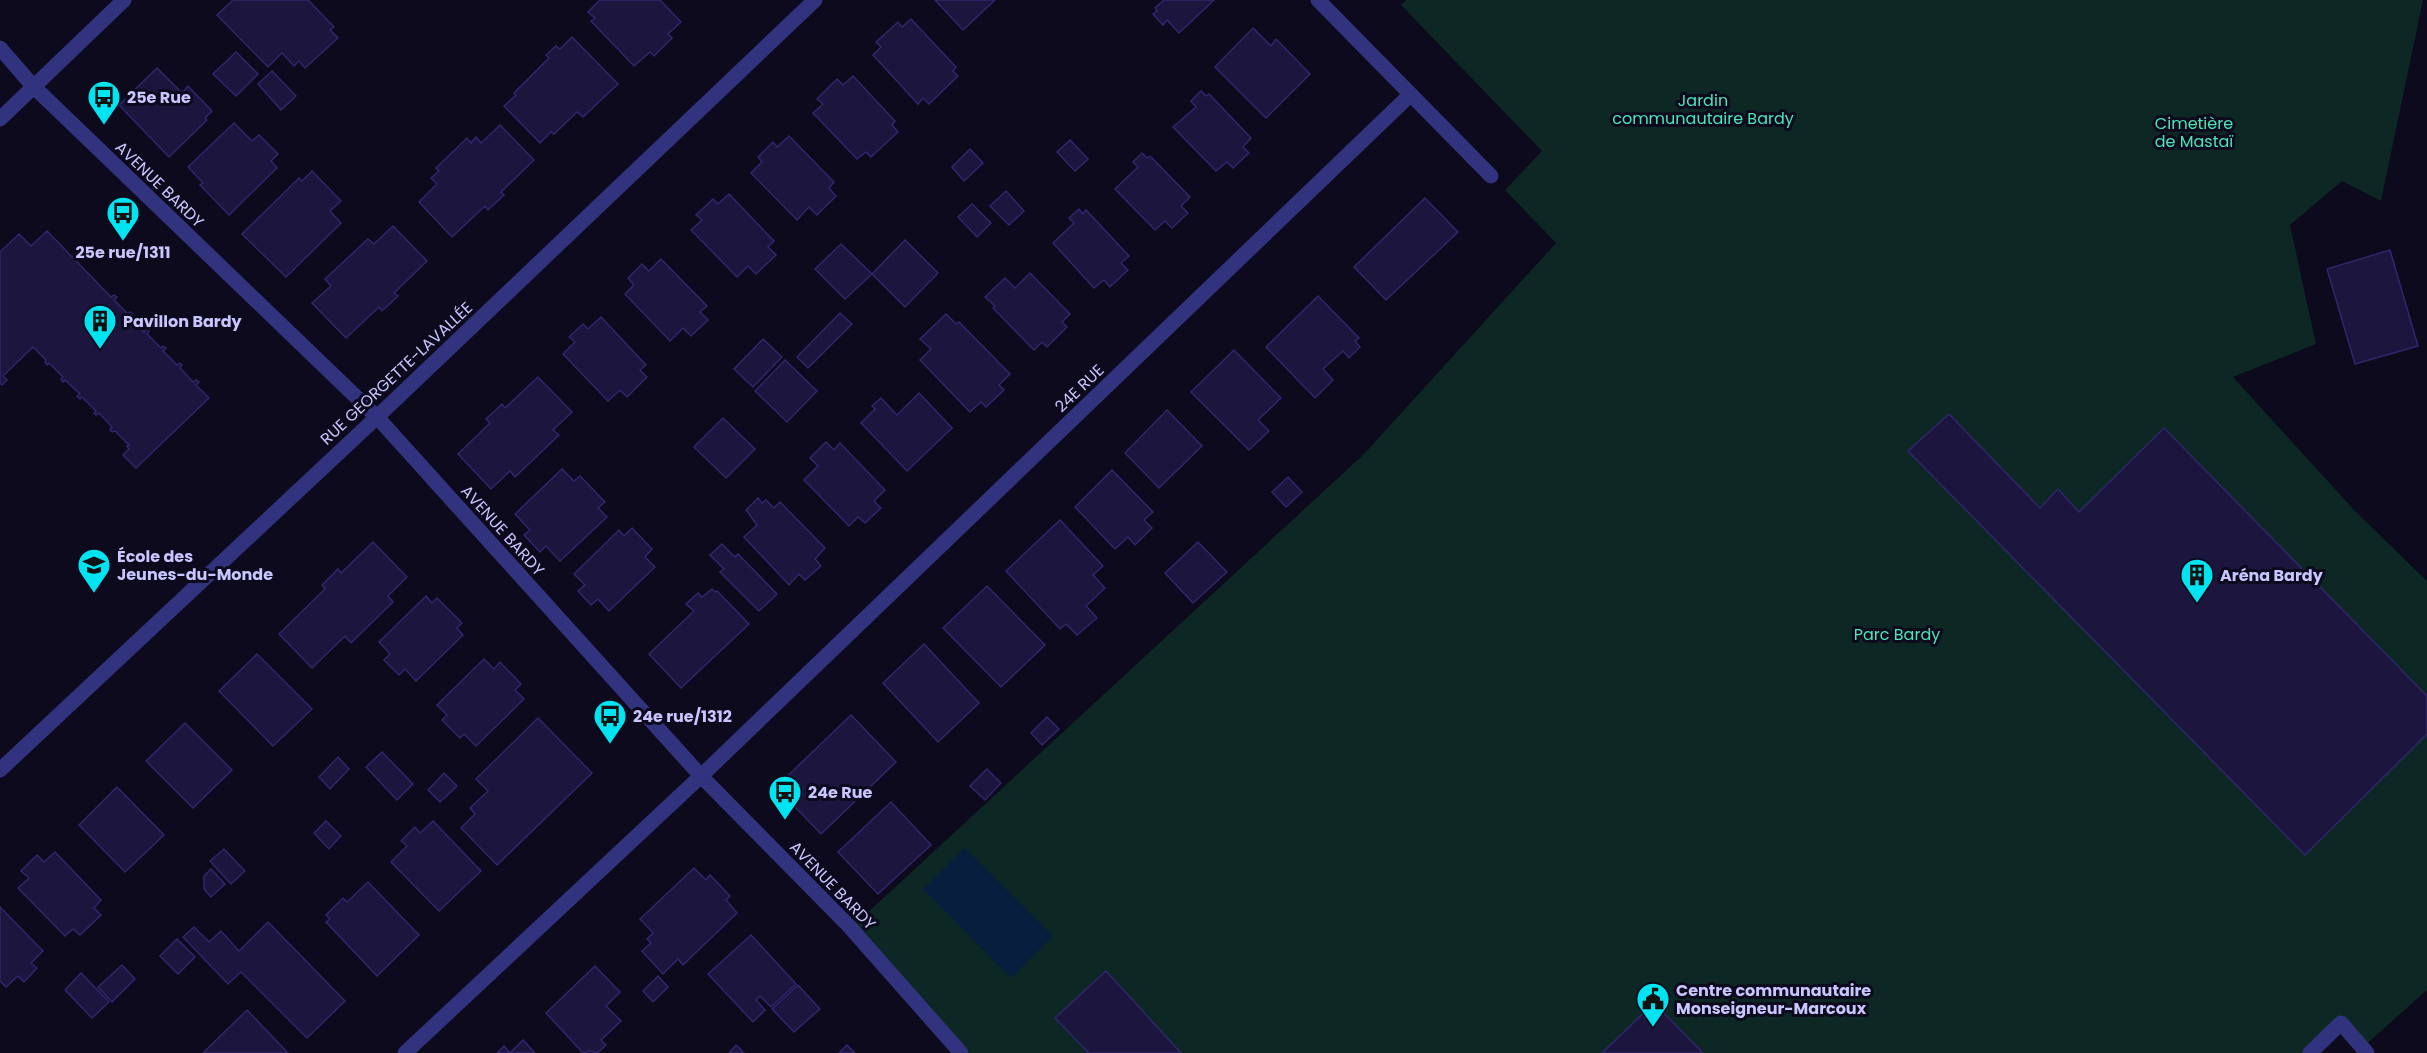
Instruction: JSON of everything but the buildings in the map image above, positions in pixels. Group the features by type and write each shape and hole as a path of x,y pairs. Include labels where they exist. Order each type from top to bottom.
{"street":[{"path":"0,119 124,0"},
{"name":"RUE GEORGETTE-LAVALLÉE","path":"0,770 377,417 815,0"},
{"path":"1318,0 1491,176"},
{"name":"AVENUE BARDY","path":"0,48 33,87 377,417 701,776 848,925 961,1053"},
{"name":"24E RUE","path":"405,1053 701,776 1410,95"},
{"path":"2310,1053 2342,1023 2367,1053"}],"green space":[{"name":"Parc Bardy","path":"1406,0 2423,0 2381,201 2342,181 2290,225 2316,344 2233,377 2355,511 2427,581 2427,990 2363,1047 2341,1024 2310,1053 961,1053 848,925 865,915 1364,454 1556,243 1505,190 1542,151 1401,5"}],"water":[{"path":"965,848 1053,936 1011,978 923,889"}],"place":[{"name":"25e Rue","path":"104,126"},
{"name":"25e rue/1311","path":"123,242"},
{"name":"Pavillon Bardy","path":"100,350"},
{"name":"École des Jeunes-du-Monde","path":"94,594"},
{"name":"Aréna Bardy","path":"2197,604"},
{"name":"24e rue/1312","path":"610,745"},
{"name":"24e Rue","path":"785,821"},
{"name":"Centre communautaire Monseigneur-Marcoux","path":"1653,1028"}],"park label":[{"name":"Jardin communautaire Bardy","path":"1703,109"},
{"name":"Cimetière de Mastaï","path":"2194,132"}]}
